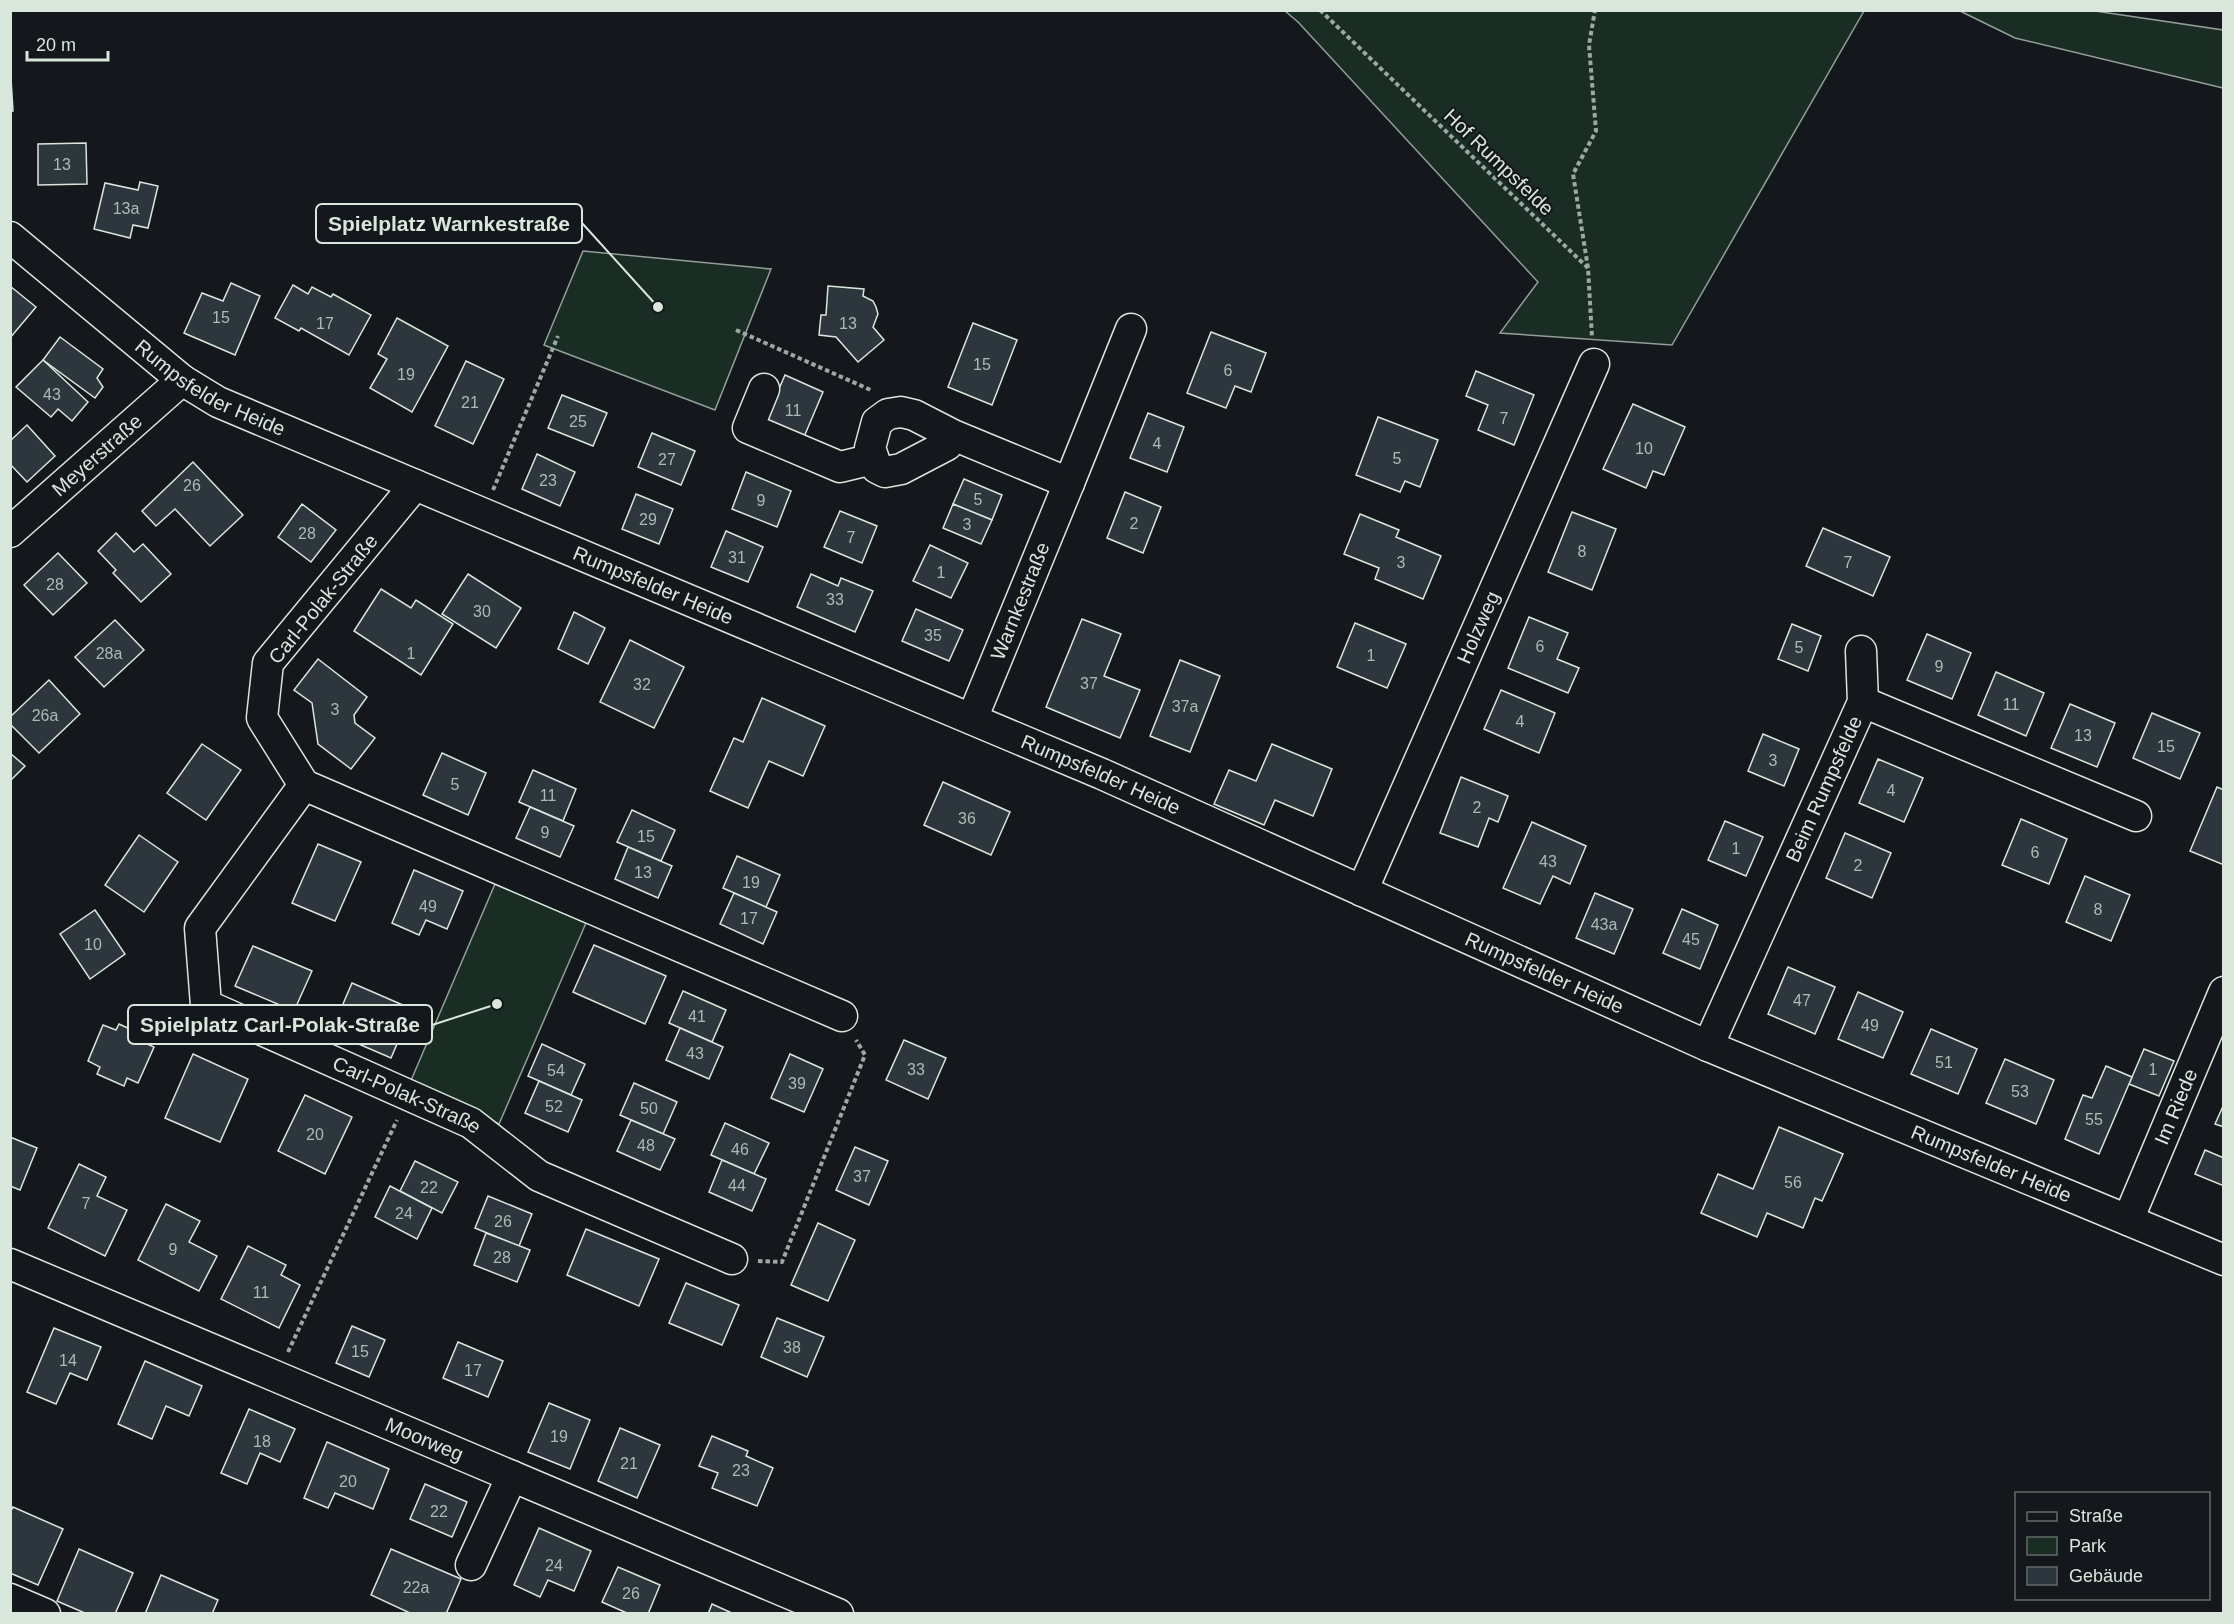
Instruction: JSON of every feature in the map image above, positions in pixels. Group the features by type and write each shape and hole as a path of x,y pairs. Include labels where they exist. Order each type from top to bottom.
{"street":[{"name":"Rumpsfelder Heide","path":"12,241 182,380 218,402 1102,774 1708,1046 2223,1260"},
{"name":"Warnkestraße","path":"972,719 1131,329"},
{"name":"Holzweg","path":"1362,891 1594,364"},
{"name":"Meyerstraße","path":"10,532 182,380"},
{"path":"764,388 748,428 840,467 873,459"},
{"path":"953,435 947,445 901,469 885,472 877,468 870,448 877,422 888,414 901,412 914,415 953,435 1068,483"},
{"name":"Carl-Polak-Straße","path":"415,485 268,663 262,718 304,785 200,928 206,1005 471,1123 538,1176 732,1259"},
{"path":"1862,651 1863,702"},
{"name":"Beim Rumpsfelde","path":"1708,1046 1863,702 2136,816"},
{"path":"304,785 842,1016"},
{"name":"Im Riede","path":"2128,1220 2223,992"},
{"name":"Moorweg","path":"10,1264 512,1476 805,1607 838,1614"},
{"path":"471,1565 512,1476"}],"path":[{"name":"Hof Rumpsfelde","path":"1320,10 1588,268"},
{"path":"1594,364 1588,268 1573,174 1596,131 1589,45 1595,10"},
{"path":"736,330 888,398 901,412"},
{"path":"484,513 558,336"},
{"path":"732,1259 782,1262 866,1055 842,1016"},
{"path":"276,1377 409,1095"}],"green space":[{"path":"1285,11 1864,11 1672,345 1500,333 1538,282 1298,22"},
{"path":"1960,11 2095,11 2223,30 2223,88 2015,38"},
{"path":"583,251 771,269 715,410 544,345"},
{"path":"495,884 586,923 499,1124 409,1085"}],"building":[{"path":"10,62 13,111 10,111"},
{"path":"86,143 87,184 38,185 38,144"},
{"path":"140,182 158,186 148,228 133,225 130,238 94,229 105,183 138,190"},
{"path":"231,283 260,296 235,355 184,333 202,293 223,301"},
{"path":"293,285 308,294 312,287 331,297 333,294 371,315 349,355 301,328 299,331 275,318"},
{"path":"10,286 36,307 10,338"},
{"path":"828,286 864,289 863,296 873,301 876,307 878,314 873,327 884,340 858,362 836,337 819,335 821,315 826,315"},
{"path":"397,318 448,346 412,412 370,388 387,359 378,354"},
{"path":"973,323 1017,340 992,405 948,387"},
{"path":"1211,332 1266,353 1251,392 1235,386 1226,408 1187,393"},
{"path":"60,337 103,369 97,378 103,387 95,398 43,360"},
{"path":"43,360 88,402 72,421 58,409 51,417 16,387"},
{"path":"466,361 504,379 473,444 435,426"},
{"path":"1476,371 1534,395 1514,445 1478,430 1488,405 1466,396"},
{"path":"785,375 823,392 801,444 762,428"},
{"path":"562,395 607,413 593,446 548,428"},
{"path":"1633,404 1685,427 1664,475 1653,471 1646,488 1603,469"},
{"path":"1148,413 1184,427 1167,472 1130,458"},
{"path":"1378,417 1438,440 1420,487 1405,481 1400,492 1356,475"},
{"path":"27,425 55,456 27,482 10,464 10,441"},
{"path":"652,433 695,451 681,485 638,467"},
{"path":"537,454 575,472 560,506 522,489"},
{"path":"193,462 243,515 210,546 175,509 156,526 142,511"},
{"path":"746,472 791,491 777,527 732,509"},
{"path":"964,479 1002,495 992,520 953,504"},
{"path":"1125,492 1161,507 1143,553 1107,538"},
{"path":"636,494 673,509 659,544 622,529"},
{"path":"302,504 336,530 311,562 278,537"},
{"path":"953,504 992,520 981,544 943,528"},
{"path":"840,511 877,526 862,563 824,547"},
{"path":"1572,512 1616,529 1592,590 1548,572"},
{"path":"1360,514 1399,530 1396,537 1441,556 1423,599 1375,579 1379,568 1344,554"},
{"path":"1823,528 1890,557 1873,596 1806,566"},
{"path":"726,531 763,547 748,582 711,567"},
{"path":"116,533 134,552 143,544 171,574 141,602 113,573 116,570 98,551"},
{"path":"930,545 968,563 951,598 913,581"},
{"path":"58,553 87,583 53,615 24,585"},
{"path":"468,574 521,608 496,648 442,614"},
{"path":"811,574 838,586 841,578 873,591 855,632 797,607"},
{"path":"381,589 411,608 416,600 453,624 421,675 354,631"},
{"path":"916,609 963,630 949,661 902,641"},
{"path":"574,612 605,628 588,664 558,649"},
{"path":"1529,617 1568,633 1557,659 1579,668 1568,693 1508,668"},
{"path":"1082,619 1121,634 1104,676 1140,690 1120,738 1046,707"},
{"path":"115,620 144,650 104,687 75,657"},
{"path":"1355,623 1406,644 1387,688 1337,667"},
{"path":"1792,624 1821,636 1808,671 1778,659"},
{"path":"1927,634 1971,653 1952,699 1907,680"},
{"path":"630,640 684,667 654,728 600,702"},
{"path":"318,659 367,697 354,715 355,723 375,738 351,769 318,744 312,703 294,690"},
{"path":"1180,660 1220,676 1190,752 1150,736"},
{"path":"1996,672 2044,693 2026,736 1978,715"},
{"path":"49,680 80,714 39,753 10,724 10,717"},
{"path":"1501,690 1555,713 1539,753 1484,729"},
{"path":"762,698 825,726 803,776 769,761 748,808 710,791 734,738 743,742"},
{"path":"2070,704 2115,723 2097,767 2051,748"},
{"path":"2152,713 2200,733 2180,779 2133,758"},
{"path":"1763,734 1799,749 1784,786 1748,771"},
{"path":"202,744 241,770 206,820 167,793"},
{"path":"1272,744 1332,769 1313,816 1275,800 1264,825 1214,804 1229,770 1256,781"},
{"path":"10,753 25,766 10,781"},
{"path":"442,753 486,773 468,815 423,795"},
{"path":"1878,759 1923,778 1904,822 1859,803"},
{"path":"533,770 576,789 563,821 519,802"},
{"path":"1461,777 1508,796 1498,822 1489,818 1478,847 1440,833"},
{"path":"943,782 1010,812 991,855 924,825"},
{"path":"2217,787 2224,790 2224,865 2190,851"},
{"path":"530,807 574,826 560,857 516,838"},
{"path":"632,810 675,830 661,861 617,842"},
{"path":"2021,819 2067,839 2049,884 2002,865"},
{"path":"1725,821 1763,837 1746,876 1708,860"},
{"path":"1532,822 1586,846 1570,884 1553,876 1540,904 1503,888"},
{"path":"1845,833 1891,853 1872,898 1826,878"},
{"path":"139,835 178,862 144,912 105,885"},
{"path":"318,844 361,862 335,921 292,903"},
{"path":"628,847 672,866 658,898 615,879"},
{"path":"737,856 780,875 766,907 723,888"},
{"path":"414,870 463,891 447,929 426,920 419,935 392,923"},
{"path":"2085,876 2130,895 2111,941 2066,922"},
{"path":"734,893 777,912 763,944 720,924"},
{"path":"1595,893 1633,909 1614,954 1576,938"},
{"path":"1682,909 1718,925 1700,969 1663,953"},
{"path":"95,910 125,954 90,979 60,934"},
{"path":"594,945 666,976 645,1024 573,992"},
{"path":"253,946 312,971 294,1011 235,986"},
{"path":"1788,967 1835,987 1815,1034 1768,1014"},
{"path":"352,983 412,1009 391,1058 331,1032"},
{"path":"683,991 726,1010 712,1042 669,1023"},
{"path":"1858,992 1903,1012 1883,1058 1838,1039"},
{"path":"119,1024 145,1036 143,1042 154,1047 138,1083 127,1078 124,1086 97,1074 100,1067 88,1061 103,1025 116,1030"},
{"path":"680,1028 723,1047 709,1079 666,1060"},
{"path":"1931,1029 1977,1049 1958,1094 1911,1074"},
{"path":"904,1040 946,1058 928,1099 886,1080"},
{"path":"542,1044 585,1064 571,1095 528,1076"},
{"path":"2144,1049 2174,1061 2159,1096 2129,1084"},
{"path":"193,1054 248,1079 220,1142 165,1118"},
{"path":"790,1054 823,1069 804,1112 771,1098"},
{"path":"2005,1059 2054,1080 2036,1124 1986,1103"},
{"path":"2106,1066 2132,1077 2099,1154 2065,1139 2083,1095 2092,1098"},
{"path":"539,1081 582,1100 568,1132 525,1113"},
{"path":"634,1083 677,1102 663,1134 620,1115"},
{"path":"305,1095 352,1117 325,1174 278,1151"},
{"path":"2224,1104 2224,1127 2215,1124"},
{"path":"631,1120 675,1139 660,1170 617,1151"},
{"path":"725,1123 769,1143 754,1174 711,1155"},
{"path":"1779,1127 1843,1154 1822,1201 1815,1198 1803,1228 1767,1213 1757,1237 1701,1213 1718,1174 1753,1189"},
{"path":"10,1137 37,1148 20,1190 10,1186"},
{"path":"855,1147 888,1161 869,1205 836,1190"},
{"path":"2205,1150 2224,1158 2224,1186 2195,1174"},
{"path":"722,1160 766,1179 752,1211 709,1192"},
{"path":"415,1161 458,1182 442,1213 400,1191"},
{"path":"79,1164 106,1177 97,1196 127,1210 105,1256 48,1228"},
{"path":"390,1186 432,1208 417,1239 375,1217"},
{"path":"488,1196 532,1214 519,1246 475,1228"},
{"path":"166,1204 200,1221 189,1242 217,1256 199,1291 138,1260"},
{"path":"818,1223 855,1240 828,1301 791,1285"},
{"path":"586,1229 659,1259 639,1306 567,1275"},
{"path":"486,1233 530,1250 517,1282 474,1265"},
{"path":"248,1246 286,1265 281,1275 300,1285 279,1328 221,1299"},
{"path":"686,1283 739,1305 722,1345 669,1323"},
{"path":"777,1318 824,1337 807,1377 761,1357"},
{"path":"352,1326 385,1340 369,1377 336,1363"},
{"path":"54,1328 101,1347 87,1380 70,1373 56,1404 27,1392"},
{"path":"458,1342 503,1361 488,1397 443,1378"},
{"path":"145,1361 202,1386 189,1416 166,1406 152,1439 118,1424"},
{"path":"549,1403 590,1420 570,1469 528,1452"},
{"path":"249,1409 295,1429 280,1462 260,1453 247,1484 221,1473"},
{"path":"620,1428 660,1445 637,1498 598,1481"},
{"path":"712,1436 748,1451 746,1456 773,1468 757,1506 712,1488 718,1473 699,1466"},
{"path":"327,1442 389,1469 373,1509 335,1493 328,1508 304,1498"},
{"path":"425,1484 467,1502 452,1537 410,1519"},
{"path":"13,1507 63,1529 38,1585 10,1573 10,1513"},
{"path":"539,1528 591,1551 574,1591 548,1580 540,1597 514,1585"},
{"path":"79,1549 133,1573 115,1614 87,1614 57,1601"},
{"path":"391,1549 461,1579 446,1614 412,1614 371,1595"},
{"path":"618,1567 660,1585 648,1614 629,1614 602,1602"},
{"path":"161,1575 218,1600 212,1614 145,1614"},
{"path":"712,1604 734,1614 708,1614"}],"place":[{"name":"Spielplatz Warnkestraße","path":"658,307"},
{"name":"Spielplatz Carl-Polak-Straße","path":"497,1004"}]}
